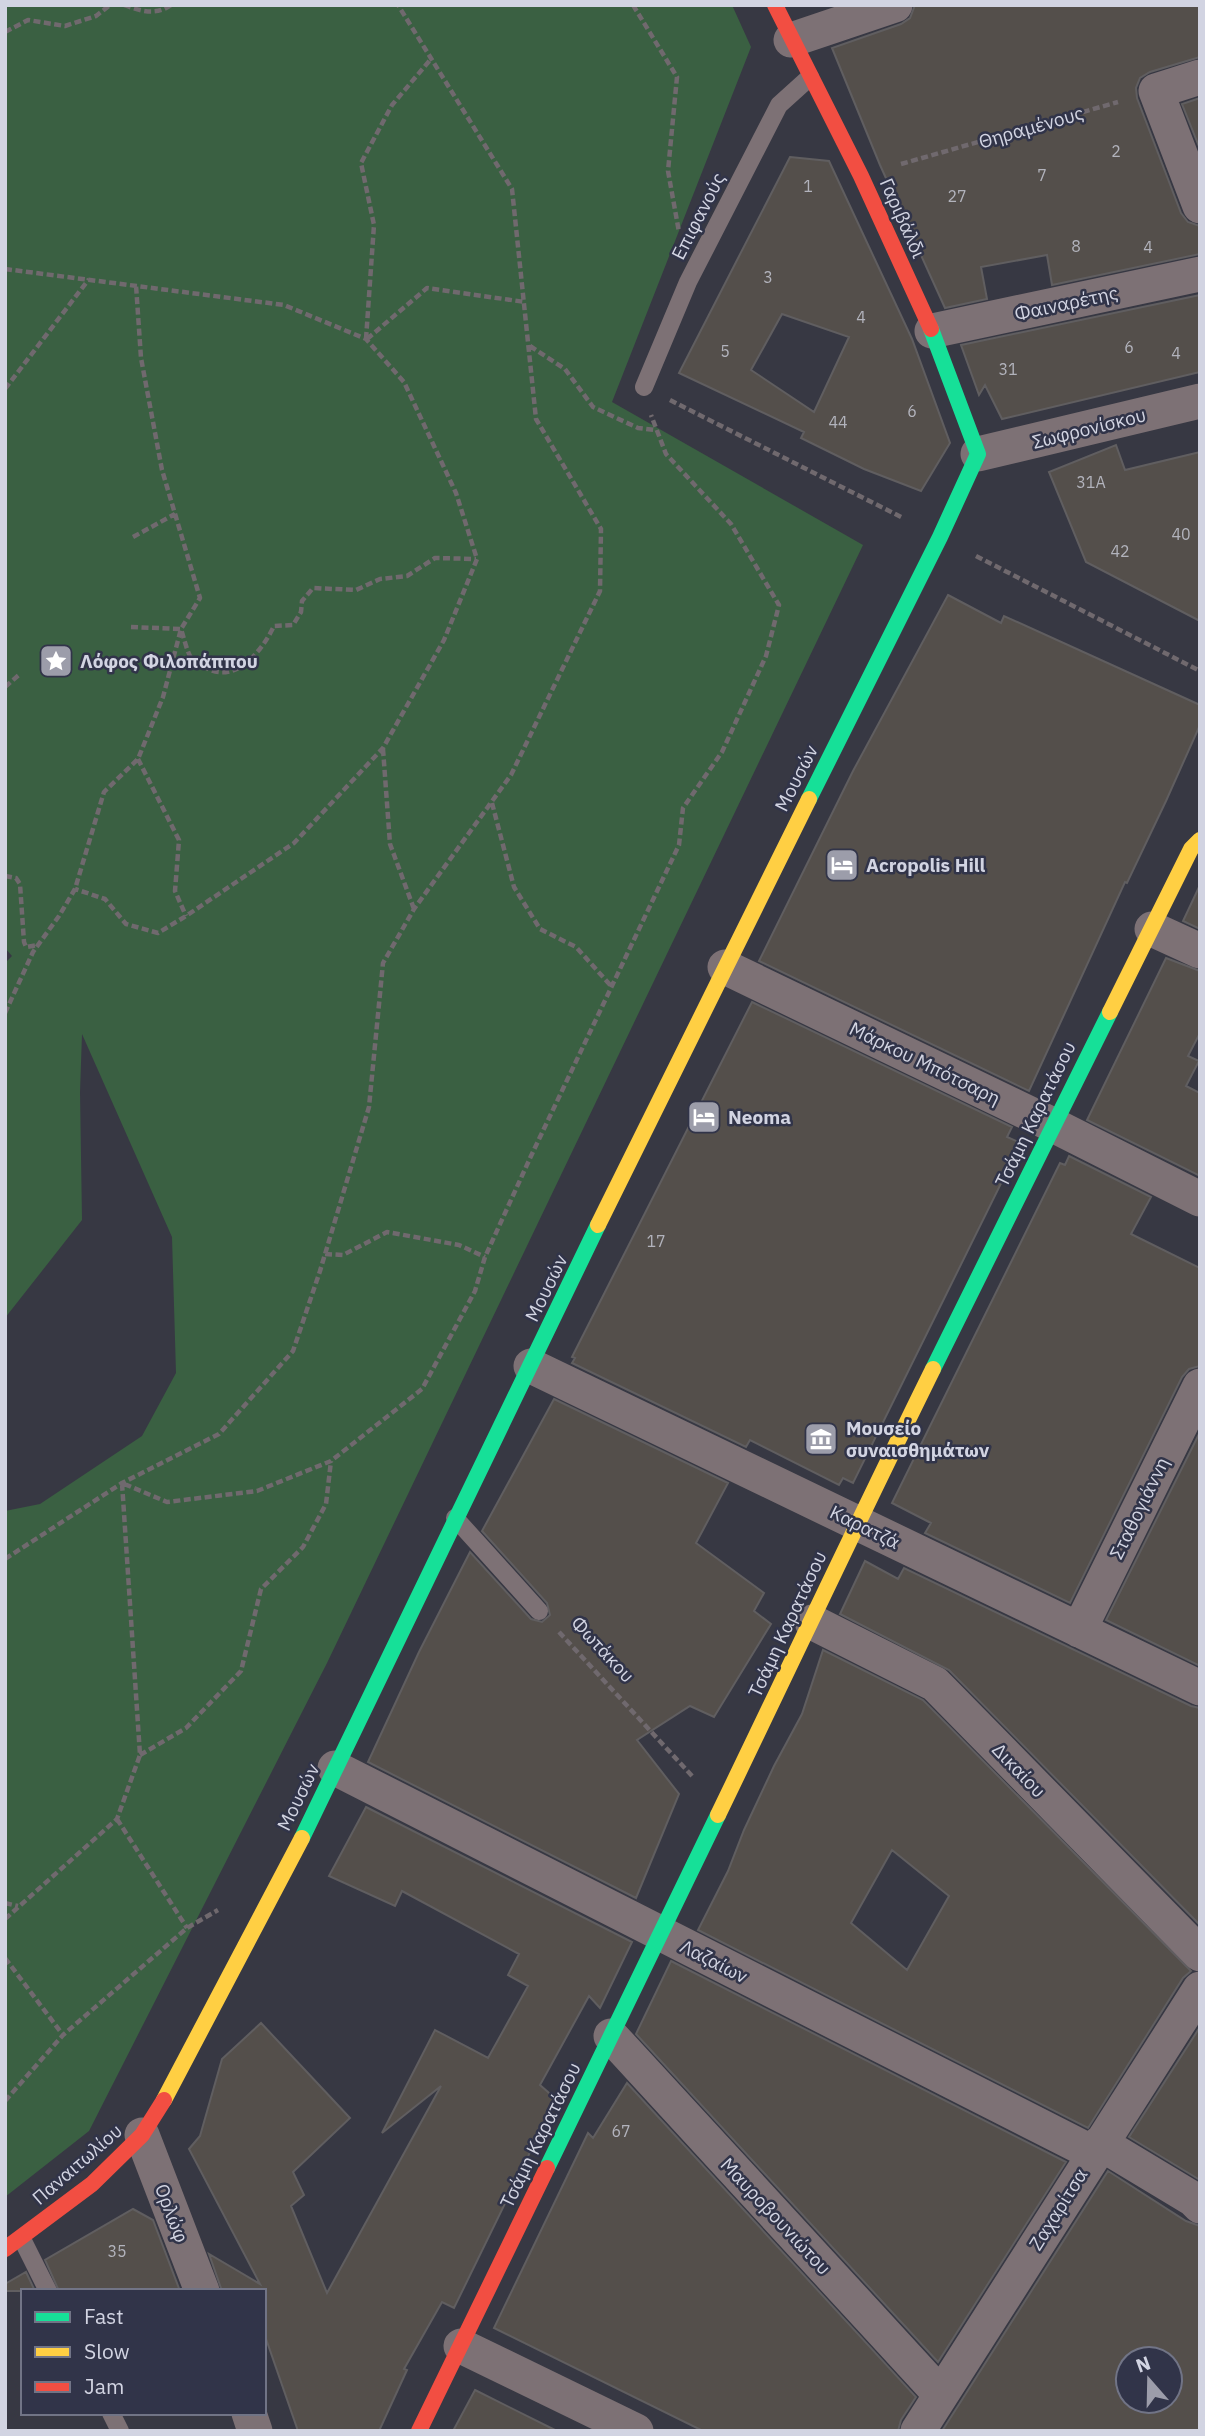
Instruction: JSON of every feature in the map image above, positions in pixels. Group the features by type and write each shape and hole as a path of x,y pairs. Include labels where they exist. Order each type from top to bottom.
{"street":[{"name":"Γαριβάλδι","path":"775,5 861,176 932,331 978,454"},
{"path":"791,40 895,5"},
{"path":"1200,77 1156,91 1200,206"},
{"name":"Φαιναρέτης","path":"932,331 1200,274"},
{"name":"Σωφρονίσκου","path":"978,454 1200,401"},
{"name":"Μουσών","path":"142,2135 170,2091 273,1896 455,1518 725,967 940,537 978,454"},
{"name":"Τσάμη Καρατάσου","path":"419,2431 1053,1125 1191,849 1200,840"},
{"path":"1152,929 1200,951"},
{"name":"Μάρκου Μπότσαρη","path":"725,967 1200,1199"},
{"name":"Καρατζά","path":"531,1366 1200,1688"},
{"name":"Σταθογιάννη","path":"1079,1630 1200,1386"},
{"name":"Δικαίου","path":"812,1622 935,1684 1200,1954"},
{"name":"Λαζαίων","path":"335,1768 661,1934 1097,2148 1194,2199 1200,2206"},
{"name":"Ζαχαρίτσα","path":"918,2431 1200,1989"},
{"name":"Μαυροβουνιώτου","path":"611,2036 941,2395"},
{"name":"Παναιτωλίου","path":"5,2249 22,2239 92,2184 142,2135"},
{"name":"Ορλώφ","path":"142,2135 201,2289"},
{"path":"461,2346 636,2431"}],"lane":[{"name":"Επιφανούς","path":"644,387 688,282 779,105 810,77"},
{"path":"455,1518 540,1611"},
{"path":"22,2239 47,2289"},
{"path":"112,2415 120,2431"}],"path":[{"path":"5,32 28,20 65,26 96,16 110,5"},
{"path":"124,5 150,12 164,10 171,5"},
{"path":"5,1559 122,1483 219,1434 293,1351 369,1107 383,963 414,909 511,775 600,591 601,529 536,419 512,188 398,5"},
{"path":"633,5 677,77 667,171 688,282"},
{"path":"366,339 374,225 361,163 392,105 431,59"},
{"name":"Θηραμένους","path":"861,176 1156,91"},
{"path":"5,269 284,304 366,339 404,382 456,493 477,559 444,640 383,748 294,843 158,933 126,924 105,900 75,889"},
{"path":"5,389 90,279"},
{"path":"5,1013 38,945 75,889 104,792 138,759 163,698 181,629 200,598 162,470 141,358 136,285"},
{"path":"366,339 427,288 524,302"},
{"path":"529,345 565,369 593,407 638,428 655,430"},
{"path":"122,1483 167,1503 257,1491 331,1461 422,1389 475,1291 485,1257 531,1156 679,845 683,808 722,752 766,656 779,605 731,524 666,454 655,430 644,387"},
{"path":"132,537 175,514"},
{"path":"181,629 191,658 212,672 230,671 248,662 266,643 274,626 293,625 301,612 302,601 313,588 356,590 380,579 407,576 435,558 477,559"},
{"path":"131,626 181,629"},
{"path":"6,685 20,674"},
{"path":"383,748 390,844 414,909"},
{"path":"138,759 179,840 175,891 186,916"},
{"path":"492,802 514,887 540,929 576,947 612,987"},
{"path":"5,876 16,878 20,884 26,947 38,945"},
{"path":"325,1254 343,1255 387,1232 459,1245 485,1257"},
{"path":"140,1755 186,1728 241,1671 261,1589 303,1547 326,1504 331,1461"},
{"path":"5,1919 117,1819 140,1755 122,1483"},
{"name":"Φωτάκου","path":"540,1611 721,1808"},
{"path":"117,1819 187,1928"},
{"path":"5,1903 19,1907"},
{"path":"5,2101 63,2035 187,1928 223,1908"},
{"path":"5,1958 63,2035"}],"green space":[{"name":"Λόφος Φιλοπάππου","path":"5,5 732,5 751,47 612,402 863,545 327,1663 89,2131 5,2197 5,1511 40,1504 142,1436 176,1373 172,1237 82,1034 82,1220 5,1318 5,963 12,956 5,948"}],"building":[{"path":"915,5 1200,5 1200,57 1150,72 1140,78 1136,88 1137,98 1181,213 1188,222 1200,226 1200,254 1052,285 1047,255 981,267 987,299 945,308 880,165 832,48 901,24 910,18"},
{"path":"1200,98 1200,149 1182,104"},
{"path":"790,157 829,161 912,339 950,443 921,491 864,469 801,438 804,432 679,373","holes":["782,314 849,337 814,412 751,370"]},
{"path":"1200,295 1200,372 1002,419 985,385 979,395 961,345"},
{"path":"1116,445 1125,470 1200,452 1200,621 1086,562 1049,472"},
{"path":"948,595 1001,623 1004,616 1200,705 1200,725 1029,1091 759,961 853,771"},
{"path":"1200,885 1200,929 1183,921"},
{"path":"1166,958 1200,971 1200,1033 1188,1056 1199,1061 1186,1086 1200,1093 1200,1176 1087,1120"},
{"path":"752,1002 1012,1127 1007,1137 1021,1143 853,1483 843,1478 839,1485 750,1440 746,1447 572,1363 575,1358 572,1357"},
{"path":"1069,1156 1151,1197 1131,1234 1200,1268 1200,1366 1189,1369 1182,1377 1070,1603 925,1533 931,1523 892,1503 1060,1163 1065,1165"},
{"path":"554,1399 728,1483 696,1543 764,1593 754,1611 771,1624 714,1717 690,1706 637,1740 679,1794 636,1898 368,1762 419,1652 470,1552 531,1619 542,1622 550,1615 547,1603 482,1531"},
{"path":"1200,1432 1200,1666 1106,1620"},
{"path":"865,1561 898,1579 904,1568 1200,1708 1200,1925 949,1670 840,1614"},
{"path":"823,1650 923,1700 1191,1971 1183,1978 1088,2128 698,1930 728,1871 774,1766 802,1714","holes":["892,1850 949,1896 907,1970 851,1923"]},
{"path":"366,1807 632,1942 600,2008 589,1996 540,2085 556,2099 454,2308 442,2302 404,2369 407,2370 379,2431 298,2431 266,2339 266,2289 221,2289 209,2254 260,2284 189,2149 200,2136 222,2059 261,2023 350,2118 293,2172 304,2195 291,2206 327,2293 441,2086 382,2133 435,2030 488,2058 528,1986 508,1975 519,1954 402,1891 395,1906 329,1876"},
{"path":"671,1961 1066,2162 938,2362 636,2034"},
{"path":"1200,2027 1200,2180 1129,2137"},
{"path":"627,2083 916,2397 901,2420 898,2431 703,2431 494,2328 588,2133 593,2138"},
{"path":"1108,2171 1186,2221 1200,2226 1200,2431 942,2431"},
{"path":"133,2209 153,2220 179,2289 58,2289 45,2260"},
{"path":"26,2272 34,2289 5,2291 5,2284"},
{"path":"475,2390 557,2431 453,2431"}],"traffic: fast":[{"path":"809,799 940,537 978,454 931,329"},
{"path":"933,1369 1110,1012"},
{"path":"302,1838 598,1225"},
{"path":"547,2168 718,1815"}],"traffic: slow":[{"path":"598,1225 809,799"},
{"path":"1110,1012 1191,849 1200,840"},
{"path":"718,1815 933,1369"},
{"path":"164,2100 302,1838"}],"traffic: jam":[{"path":"775,5 861,176 931,329"},
{"path":"5,2249 92,2184 142,2135 164,2100"},
{"path":"419,2431 547,2168"}],"place":[{"name":"Λόφος Φιλοπάππου","path":"56,661"},
{"name":"Acropolis Hill","path":"842,865"},
{"name":"Neoma","path":"704,1117"},
{"name":"Μουσείο συναισθημάτων","path":"821,1439"}]}
